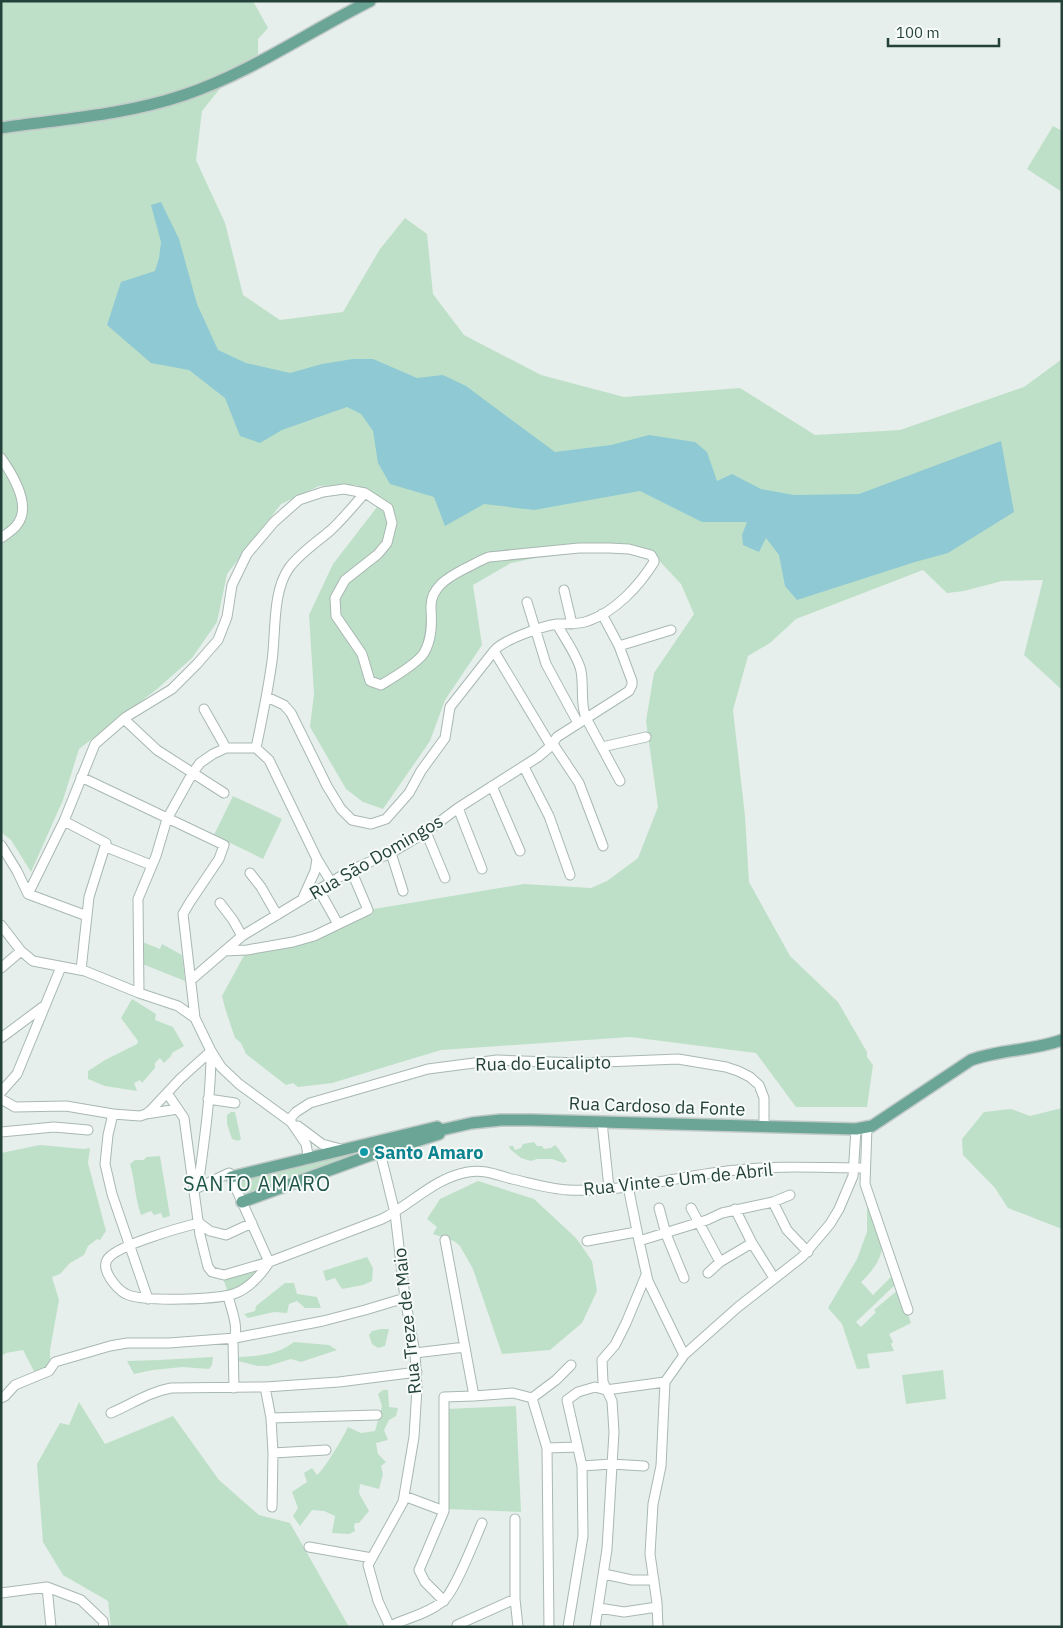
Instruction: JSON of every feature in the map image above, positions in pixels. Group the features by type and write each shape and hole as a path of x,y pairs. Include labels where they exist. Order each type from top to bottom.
{"main road":[{"path":"2,129 109,113 183,95 236,74 370,1"},
{"path":"865,1128 971,1060 987,1055 1039,1047 1062,1040"},
{"name":"Rua Cardoso da Fonte","path":"231,1177 349,1149 378,1147 439,1134 441,1130 472,1122 502,1120 865,1128"},
{"name":"Rua Cardoso da Fonte","path":"242,1202 378,1147"}],"street":[{"path":"1,458 21,493 23,508 18,525 1,538"},
{"path":"28,894 64,821 95,744 124,719 172,689 218,640 227,617 232,584 247,554 274,522 299,500 323,492 344,489 365,493 388,508 392,523 388,543 378,554 345,580 335,598 336,616 362,654 370,681 381,686 423,654 429,641 432,622 432,600 440,584 451,576 488,557 579,548 609,548 629,549 651,555 654,560 643,579 615,606 602,614 590,620 572,624 557,624 501,644 450,707 445,738 421,771 409,793 386,819 371,824 352,820 341,810 326,786 291,713 284,705 267,697"},
{"path":"256,748 267,697 278,596 282,581 289,568 307,549 333,528 365,493"},
{"path":"564,590 572,624"},
{"path":"526,602 546,664 582,721 602,747 620,781"},
{"path":"602,614 619,646 671,630"},
{"path":"557,624 579,666 584,700 582,721"},
{"name":"Rua São Domingos","path":"191,980 242,936 351,870 391,853 426,832 458,808 524,767 552,745 557,737 631,688 632,681 619,646"},
{"path":"494,651 552,745 579,783 604,846"},
{"path":"204,709 226,748"},
{"path":"124,719 157,750 224,793"},
{"path":"602,747 646,738"},
{"path":"138,993 138,900 156,856 167,818 192,774 200,764 213,754 226,748 256,748 269,760 317,859 331,882"},
{"path":"524,767 549,816 570,875"},
{"path":"81,776 224,845 220,859 183,914 195,1018 221,1067 238,1084 322,1144 333,1148 349,1149"},
{"path":"492,786 520,852"},
{"path":"458,808 482,869"},
{"path":"64,821 106,843 89,897 81,970"},
{"path":"426,832 446,878"},
{"path":"1,846 18,871 28,894 87,916"},
{"path":"106,847 151,865"},
{"path":"391,853 403,891"},
{"path":"301,900 315,871 317,859"},
{"path":"224,951 247,950 293,942 314,936 368,910 351,870"},
{"path":"250,873 261,887 277,915"},
{"path":"319,890 338,924"},
{"path":"220,903 242,936"},
{"path":"1,925 21,951 33,960 81,970 138,993 178,1006 195,1018"},
{"path":"1,968 21,951"},
{"path":"1,1092 17,1074 61,967"},
{"path":"1,1038 45,1006"},
{"path":"146,1114 211,1051"},
{"path":"196,1188 208,1116 211,1051"},
{"name":"Rua do Eucalipto","path":"290,1121 296,1112 310,1103 428,1068 498,1060 580,1063 678,1059 726,1067 750,1077 758,1085 764,1098 764,1127"},
{"path":"167,1092 184,1118 196,1188 199,1223"},
{"path":"1,1099 15,1107 66,1106 113,1114 140,1116 178,1109"},
{"path":"208,1099 235,1104"},
{"path":"113,1114 108,1135 105,1164 112,1194 148,1299"},
{"path":"290,1121 307,1148 308,1155 305,1160"},
{"path":"602,1122 609,1188"},
{"path":"1,1132 54,1127 88,1130"},
{"path":"658,1627 658,1607 650,1554 654,1504 661,1466 665,1382 684,1355 738,1307 808,1252 830,1224 850,1185 865,1128"},
{"path":"865,1128 865,1184 908,1310"},
{"name":"Rua Treze de Maio","path":"372,1558 403,1502 414,1437 417,1388 415,1354 405,1298 395,1213 378,1147"},
{"name":"Rua Vinte e Um de Abril","path":"199,1223 208,1267 212,1272 224,1275 269,1262 355,1230 395,1213 432,1186 456,1175 468,1172 490,1172 512,1179 567,1190 628,1186 736,1170 807,1167 866,1168"},
{"name":"Rua Cardoso da Fonte","path":"196,1188 229,1173 231,1177"},
{"path":"231,1177 252,1222 269,1262 265,1269 241,1291 228,1296 148,1299 127,1295 114,1284 107,1273 105,1267 107,1260 112,1254 173,1229 199,1223 210,1231 226,1235 252,1222"},
{"path":"628,1186 648,1282 684,1355"},
{"path":"586,1241 666,1234 736,1209 773,1202 790,1195"},
{"path":"773,1202 787,1230 808,1252"},
{"path":"659,1208 666,1234 684,1278"},
{"path":"691,1208 720,1262"},
{"path":"736,1209 752,1244 774,1278"},
{"path":"445,1240 474,1396"},
{"path":"708,1273 720,1262 752,1244"},
{"path":"595,1627 607,1549 614,1432 612,1401 603,1382 602,1360 615,1345 646,1274"},
{"path":"228,1296 236,1329 233,1341 234,1388"},
{"path":"1,1398 15,1385 49,1371 55,1362 110,1346 127,1343 169,1343 235,1338 323,1321 405,1298"},
{"path":"415,1354 465,1347"},
{"path":"532,1398 556,1380 571,1365"},
{"path":"111,1413 157,1391 186,1387 234,1388 338,1382 417,1372"},
{"path":"568,1627 583,1536 582,1466 567,1400 578,1392 595,1387 606,1390 665,1382"},
{"path":"266,1386 271,1418 272,1507"},
{"path":"444,1601 425,1582 419,1570 444,1511 444,1397 513,1393 532,1398"},
{"path":"532,1398 547,1448 548,1627"},
{"path":"271,1418 377,1415"},
{"path":"547,1448 578,1447"},
{"path":"272,1453 326,1450"},
{"path":"582,1466 611,1464 644,1466"},
{"path":"404,1496 444,1511"},
{"path":"515,1519 515,1599 518,1627"},
{"path":"309,1547 372,1558 368,1565 378,1601 390,1626 427,1611 444,1601 452,1590 482,1523"},
{"path":"604,1574 632,1580 654,1580"},
{"path":"47,1587 51,1627"},
{"path":"1,1593 47,1587 81,1600 103,1621 104,1627"},
{"path":"457,1626 515,1599"},
{"path":"599,1608 624,1612 658,1607"}],"green space":[{"path":"1,1 253,1 268,28 258,39 258,54 239,65 202,111 196,160 225,223 243,295 280,320 343,312 380,249 405,218 427,234 433,294 464,335 541,375 624,397 740,388 815,435 900,430 1024,387 1062,359 1062,690 1024,655 1043,580 1002,581 964,591 947,593 923,570 796,619 770,643 748,656 733,710 745,816 749,882 790,956 838,1002 867,1052 867,1057 873,1065 867,1107 796,1107 756,1053 630,1037 441,1050 332,1083 298,1087 293,1083 286,1085 246,1054 241,1043 235,1038 222,996 247,950 293,942 368,910 524,884 591,888 607,881 638,858 658,807 646,721 654,673 694,614 681,584 652,553 587,547 511,563 473,585 482,645 445,700 430,741 383,809 363,802 346,789 310,727 314,694 309,615 333,564 377,507 357,485 319,486 281,504 227,574 217,622 192,658 157,689 79,749 63,800 31,872 11,840 1,832"},
{"path":"1053,126 1062,131 1062,192 1027,169"},
{"path":"233,796 282,819 263,859 214,835"},
{"path":"140,941 160,949 162,944 182,955 185,981 135,961"},
{"path":"132,999 156,1014 155,1020 173,1027 184,1046 172,1053 164,1063 160,1058 155,1063 155,1068 142,1083 140,1080 134,1083 137,1091 105,1086 88,1079 88,1071 137,1044 138,1041 121,1018"},
{"path":"1062,1108 1062,1229 1008,1208 995,1188 963,1155 962,1139 984,1112 1011,1109 1030,1116"},
{"path":"235,1112 241,1139 238,1141 232,1139 227,1124 227,1115"},
{"path":"534,1142 537,1146 542,1146 544,1149 555,1145 567,1161 564,1163 552,1159 537,1159 531,1161 521,1158 509,1146 513,1146 515,1150 521,1148 523,1144"},
{"path":"40,1145 90,1148 88,1163 106,1231 100,1240 97,1239 88,1246 84,1255 70,1263 60,1274 52,1277 59,1300 50,1350 50,1370 36,1375 23,1350 6,1353 1,1356 1,1153"},
{"path":"367,1149 368,1152 244,1196 237,1182 238,1179"},
{"path":"160,1156 170,1216 163,1218 161,1213 154,1215 151,1211 141,1215 130,1164 135,1160 144,1160 146,1157"},
{"path":"478,1181 534,1199 576,1238 592,1261 597,1291 582,1323 550,1350 502,1354 473,1269 460,1246 454,1241 433,1234 437,1227 427,1219 440,1199"},
{"path":"867,1197 880,1232 882,1248 876,1264 861,1282 873,1295 894,1274 897,1283 856,1322 861,1327 876,1312 874,1310 899,1289 911,1323 889,1334 893,1342 891,1344 894,1351 867,1354 870,1368 857,1369 842,1324 828,1308 857,1259 867,1232"},
{"path":"367,1257 373,1268 372,1281 363,1285 342,1289 335,1278 326,1281 323,1271"},
{"path":"264,1267 239,1288 228,1293 223,1278"},
{"path":"285,1283 294,1283 297,1294 317,1297 321,1308 305,1308 297,1301 289,1304 287,1313 274,1312 248,1318 244,1314 255,1311 256,1306"},
{"path":"389,1329 385,1346 378,1348 372,1344 369,1335 372,1331"},
{"path":"294,1342 329,1345 337,1350 301,1362 291,1359 268,1366 258,1366 238,1361 239,1357 275,1352"},
{"path":"213,1357 212,1365 209,1369 182,1367 134,1374 127,1361 159,1360"},
{"path":"943,1370 946,1399 906,1404 902,1375"},
{"path":"383,1390 388,1390 389,1407 398,1408 396,1416 389,1420 384,1430 388,1440 376,1443 378,1454 386,1462 381,1466 383,1474 379,1489 360,1484 359,1493 369,1511 359,1523 355,1523 355,1531 349,1534 332,1533 335,1516 324,1511 312,1510 300,1526 293,1516 298,1508 292,1492 307,1482 304,1473 312,1468 317,1475 334,1453 348,1427 361,1433 375,1431 382,1406 378,1394"},
{"path":"79,1402 105,1444 173,1416 219,1480 259,1515 290,1523 349,1627 111,1627 108,1601 63,1575 43,1542 37,1464 60,1423 69,1425"},
{"path":"516,1406 521,1512 447,1509 445,1409"}],"water":[{"path":"161,202 179,239 197,304 218,350 246,363 290,373 322,364 353,359 373,359 417,378 443,375 466,386 555,452 611,445 649,435 695,442 707,452 717,481 732,474 761,489 794,495 859,494 1001,441 1014,512 948,553 797,600 785,586 779,555 766,538 759,552 743,545 742,535 747,522 702,522 640,491 534,510 484,504 445,526 434,497 390,484 378,463 373,431 361,414 347,407 282,430 260,443 240,436 225,398 189,370 151,363 107,325 121,282 155,271 161,242 151,205"}],"place":[{"name":"Santo Amaro","path":"364,1152"}],"district":[{"name":"SANTO AMARO","path":"257,1183"}]}
